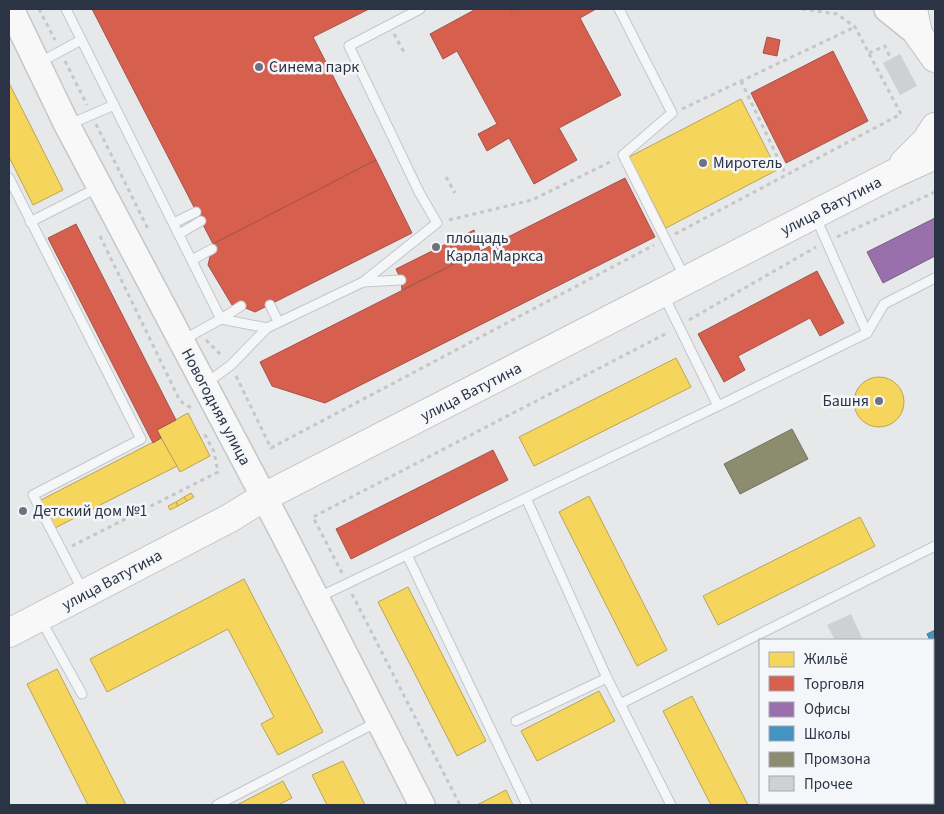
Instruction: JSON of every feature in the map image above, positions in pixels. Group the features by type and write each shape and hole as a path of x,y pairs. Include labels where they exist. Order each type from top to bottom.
{"main road":[{"path":"916,22 935,58"},
{"path":"893,174 926,141 935,127"},
{"name":"улица Ватутина","path":"9,633 230,518 264,496 814,214 935,155"}],"street":[{"name":"Новогодняя улица","path":"11,9 99,187 190,336 205,384 317,598 422,805"},
{"path":"887,9 916,22"}],"lane":[{"path":"66,9 221,320"},
{"path":"205,384 231,365 267,328 278,321 363,282 437,223 419,192 350,46 420,9"},
{"path":"619,9 672,113 623,155 686,280"},
{"path":"37,64 81,40"},
{"path":"67,125 114,105"},
{"path":"9,178 141,439 33,495 85,594"},
{"path":"30,222 99,187"},
{"path":"174,224 196,212"},
{"path":"814,214 867,333"},
{"path":"179,234 201,221"},
{"path":"192,260 212,249"},
{"path":"317,598 867,333 884,304 935,278"},
{"path":"363,282 402,280"},
{"path":"662,292 718,406"},
{"path":"270,304 278,321"},
{"path":"190,336 221,320 241,306"},
{"path":"221,320 267,328"},
{"path":"526,498 607,678 672,805"},
{"path":"620,704 935,546"},
{"path":"407,555 527,805"},
{"path":"40,617 82,694"},
{"path":"516,722 607,678"},
{"path":"217,805 379,721"}],"path":[{"path":"39,9 151,236"},
{"path":"190,336 231,365 271,448 901,114 855,27 837,14 802,9"},
{"path":"390,25 405,54"},
{"path":"672,113 855,27"},
{"path":"869,53 885,46 891,59"},
{"path":"741,81 786,175"},
{"path":"437,223 532,200 623,155"},
{"path":"446,177 455,193"},
{"path":"460,805 313,517 679,326 826,242 935,192"},
{"path":"98,232 180,401 192,408 196,417"},
{"path":"62,551 218,472 214,452 201,426"}],"shaded area":[{"path":"934,786 935,805 896,805 934,804"}],"building: Жильё":[{"path":"9,83 63,190 33,205 9,157"},
{"name":"Миротель","path":"741,99 777,170 666,228 629,157"},
{"path":"676,358 691,387 534,466 519,437"},
{"name":"Башня","path":"879,377 888,379 899,388 904,402 902,411 893,422 879,427 870,425 859,416 854,402 856,393 865,382"},
{"path":"188,413 210,456 180,472 157,430"},
{"path":"161,438 177,466 53,529 39,501"},
{"path":"191,493 194,497 187,501 184,497"},
{"path":"589,496 667,650 637,666 559,512"},
{"path":"184,497 187,501 178,506 176,502"},
{"path":"176,502 178,506 170,510 168,506"},
{"path":"860,517 875,546 718,625 703,596"},
{"path":"244,579 323,732 278,755 261,724 274,717 228,629 107,692 90,659"},
{"path":"408,587 486,741 457,756 378,602"},
{"path":"57,669 126,805 88,805 27,684"},
{"path":"599,691 615,721 537,761 521,731"},
{"path":"692,696 748,805 711,805 663,711"},
{"path":"343,761 365,805 327,805 312,775"},
{"path":"283,781 292,798 278,805 237,805"},
{"path":"506,790 513,805 477,805"}],"building: Торговля":[{"path":"92,9 369,9 313,37 376,160 213,244"},
{"path":"476,9 510,9 512,11 516,9 596,9 580,18 621,95 559,128 577,160 534,184 509,138 487,151 478,134 497,124 457,51 443,59 430,34"},
{"path":"767,37 780,40 777,56 763,53"},
{"path":"833,51 868,121 786,163 751,93"},
{"path":"376,160 412,233 255,312 241,306 232,305 208,265 213,244"},
{"path":"625,178 655,237 325,403 272,386 260,362"},
{"path":"76,224 176,420 157,430 161,438 153,443 48,238"},
{"path":"474,230 480,251 402,290 401,280 396,269"},
{"path":"817,271 844,323 820,336 810,318 738,356 745,370 724,382 698,334"},
{"path":"493,450 508,480 351,559 336,529"}],"building: Офисы":[{"path":"935,218 935,256 883,283 867,252"}],"building: Школы":[{"path":"935,630 935,650 934,639 930,639 927,634"}],"building: Промзона":[{"path":"792,429 808,459 740,494 724,464"}],"building: Прочее":[{"path":"900,54 917,86 900,95 883,63"},
{"path":"851,614 863,639 834,639 827,625"}],"place":[{"name":"Синема парк","path":"259,67"},
{"name":"Миротель","path":"703,163"},
{"name":"площадь Карла Маркса","path":"436,247"},
{"name":"Башня","path":"879,401"},
{"name":"Детский дом №1","path":"23,511"}]}
